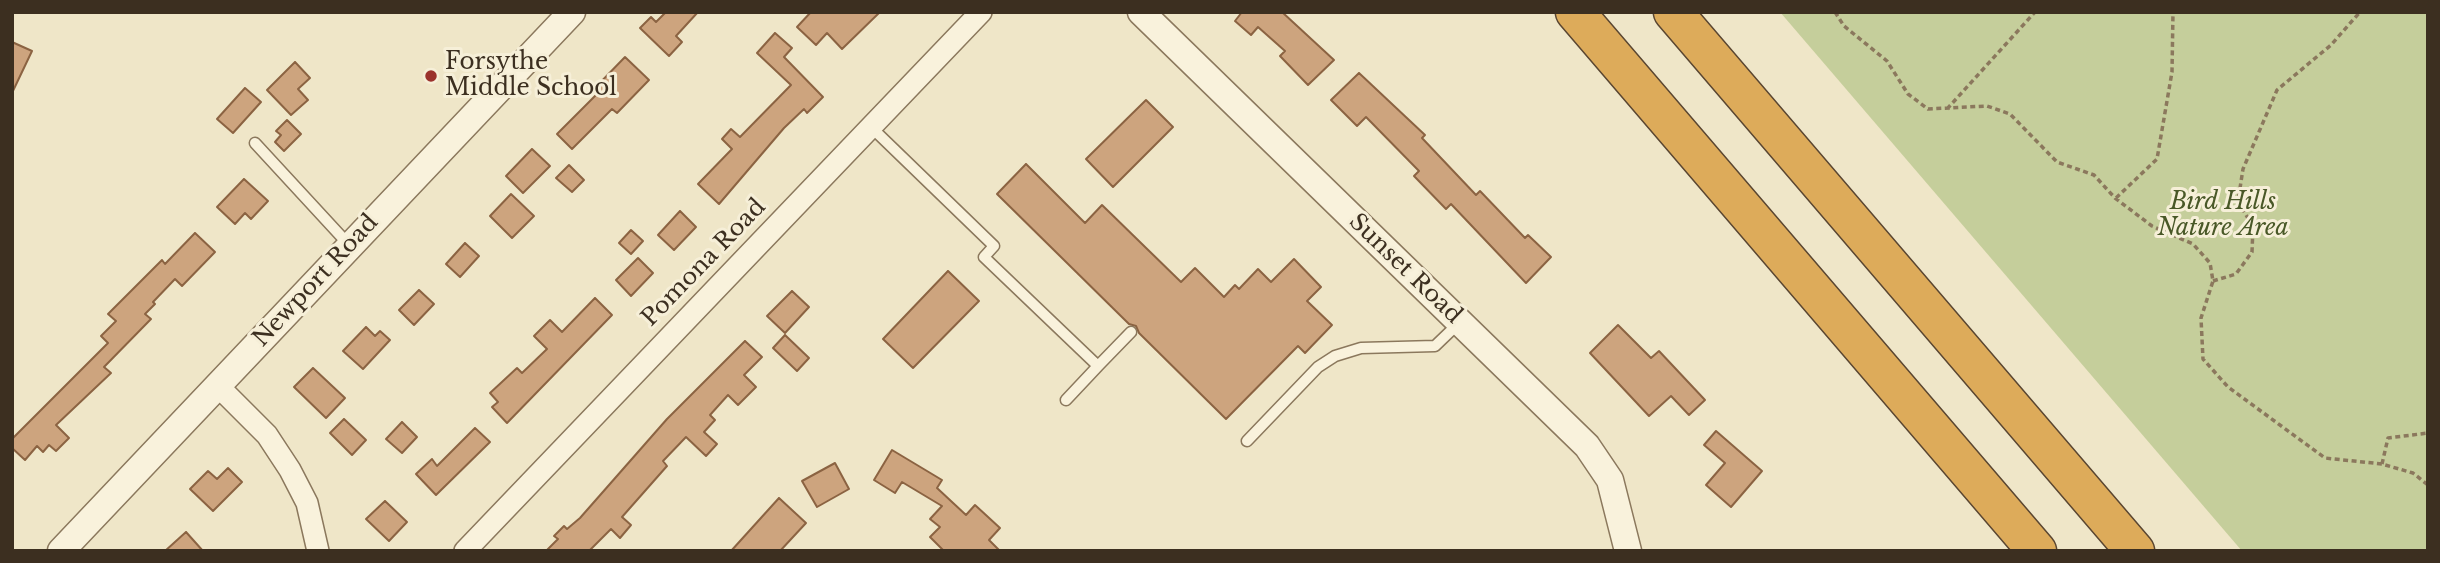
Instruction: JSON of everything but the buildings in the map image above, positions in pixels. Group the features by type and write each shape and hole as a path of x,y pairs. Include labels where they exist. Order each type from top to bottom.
{"highway":[{"path":"1575,12 2036,551"},
{"path":"1673,12 2135,551"}],"street":[{"name":"Newport Road","path":"61,551 572,12"},
{"name":"Pomona Road","path":"465,551 981,12"},
{"name":"Sunset Road","path":"1141,12 1460,322 1601,464 1615,498 1628,551"},
{"path":"218,386 267,435 290,470 307,503 318,551"}],"lane":[{"path":"871,127 994,246 984,257 1098,366"},
{"path":"255,143 350,246"},
{"path":"1247,441 1318,367 1335,356 1361,348 1435,346 1460,322"},
{"path":"1066,400 1131,332"}],"path":[{"path":"1835,12 1844,26 1887,61 1908,94 1928,109 1987,106 2010,114 2057,162 2094,175 2115,198 2152,226 2193,244 2210,264 2213,282 2201,318 2203,359 2228,387 2325,458 2382,464 2413,473 2428,485"},
{"path":"1947,109 2035,12"},
{"path":"2115,198 2157,159 2172,72 2173,12"},
{"path":"2213,282 2236,274 2252,252 2252,227 2238,201 2244,169 2277,90 2331,45 2360,12"},
{"path":"2382,464 2388,438 2428,433"}],"green space":[{"name":"Bird Hills Nature Area","path":"1780,12 2428,12 2428,551 2242,551"}],"place":[{"name":"Forsythe Middle School","path":"431,76"}]}
